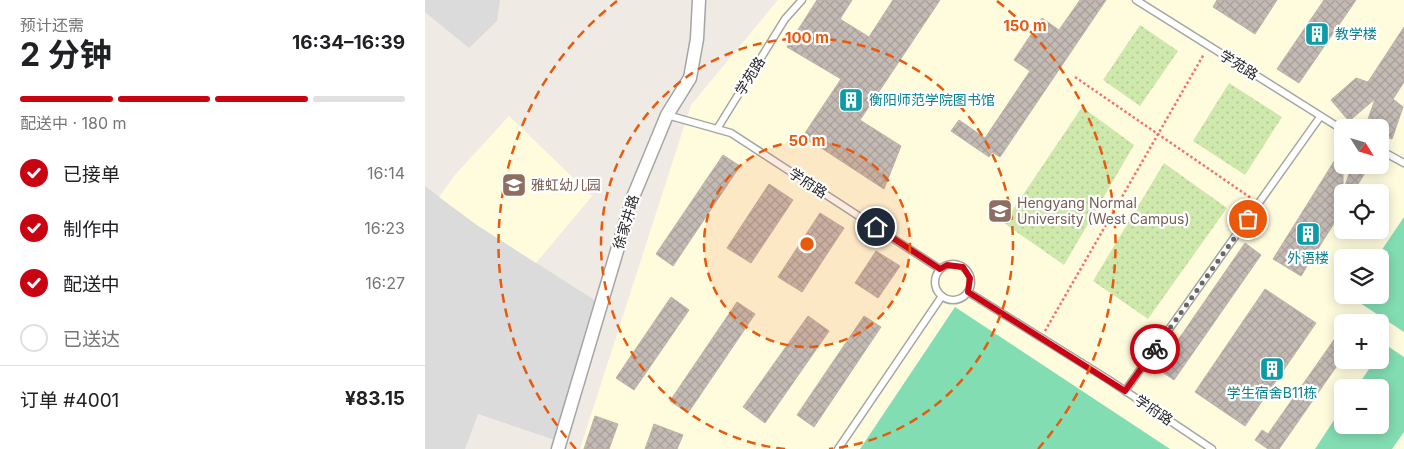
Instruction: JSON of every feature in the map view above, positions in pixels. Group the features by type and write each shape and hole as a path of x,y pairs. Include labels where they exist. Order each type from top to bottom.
{"street":[{"name":"徐家井路","path":"558,449 633,197 667,115 690,78 697,39 699,0"}],"lane":[{"name":"学苑路","path":"717,129 785,19 802,0"},
{"name":"学苑路","path":"1136,0 1334,125"},
{"name":"学府路","path":"667,115 731,132 940,269"},
{"path":"1125,391 1320,117"},
{"path":"1389,155 1404,163"},
{"path":"947,265 963,267 970,278 968,292 964,296 953,300 942,296 937,290 935,283 940,269 947,265"},
{"name":"学府路","path":"968,292 1125,391 1212,449"},
{"path":"838,449 942,296"}],"path":[{"path":"1041,338 1209,46"},
{"path":"1075,77 1259,203"}],"shaded area":[{"path":"425,0 500,0 497,21 469,48 425,12"},
{"name":"Hengyang Normal University (West Campus)","path":"778,0 1404,0 1404,449 580,449 691,105"},
{"name":"雅虹幼儿园","path":"509,116 592,196 536,263 477,225 439,197 455,175"},
{"path":"425,186 477,225 596,301 555,440 478,414 465,449 425,449"}],"green space":[{"path":"1140,25 1178,51 1140,106 1103,80"},
{"path":"1229,83 1282,117 1245,175 1193,141"},
{"path":"1082,107 1134,145 1064,265 1004,223"},
{"path":"1164,163 1227,208 1148,319 1093,281"},
{"path":"1404,217 1404,332 1389,322 1389,314 1377,314 1362,304 1389,304 1389,249 1382,249"},
{"path":"955,307 1170,449 860,449"},
{"path":"1389,347 1404,357 1404,432 1392,449 1315,449 1334,420 1334,434 1389,434 1389,379 1362,379 1369,369 1389,369"}],"building":[{"name":"衡阳师范学院图书馆","path":"817,0 852,0 840,19 869,37 893,0 940,0 860,120 901,146 884,189 803,136 841,79 787,47"},
{"path":"1080,0 1106,0 1000,157 992,152 989,157 951,131 959,120 985,138 1030,71 1014,60 1042,18 1059,30"},
{"path":"1217,0 1277,0 1255,34 1213,7"},
{"name":"教学楼","path":"1324,0 1356,0 1299,83 1277,69"},
{"path":"1404,27 1404,82 1393,99 1403,107 1392,139 1389,138 1389,119 1368,119 1375,99 1351,119 1347,119 1331,100 1356,78 1368,82"},
{"path":"723,155 740,166 673,266 656,254"},
{"name":"外语楼","path":"1334,161 1334,174 1343,174 1343,184 1334,184 1334,223 1301,276 1273,259"},
{"path":"1349,174 1364,174 1358,184 1346,184"},
{"path":"769,184 793,200 751,263 727,248"},
{"path":"820,213 844,228 802,292 778,277"},
{"path":"1245,243 1261,255 1174,380 1158,369"},
{"path":"876,251 900,266 878,298 855,283"},
{"path":"1265,289 1316,323 1245,426 1195,392"},
{"path":"671,297 689,310 634,390 616,378"},
{"path":"737,302 755,314 688,413 670,401"},
{"path":"808,316 829,331 765,423 743,407"},
{"path":"864,316 881,327 814,427 797,415"},
{"path":"1334,340 1335,369 1279,449 1268,449 1255,440 1262,430 1268,434"},
{"path":"595,416 618,424 609,449 584,449"},
{"path":"654,424 683,435 677,449 645,449"}],"way so far":[{"path":"1155,349 1248,219"}],"place":[{"name":"教学楼","path":"1317,34"},
{"name":"衡阳师范学院图书馆","path":"851,100"},
{"name":"雅虹幼儿园","path":"514,185"},
{"name":"Hengyang Normal University (West Campus)","path":"1000,211"},
{"name":"外语楼","path":"1308,234"},
{"name":"学生宿舍B11栋","path":"1272,369"}],"route":[{"path":"876,227 940,269 947,265 955,264 963,267 970,278 968,292 1125,391 1155,349"}]}
